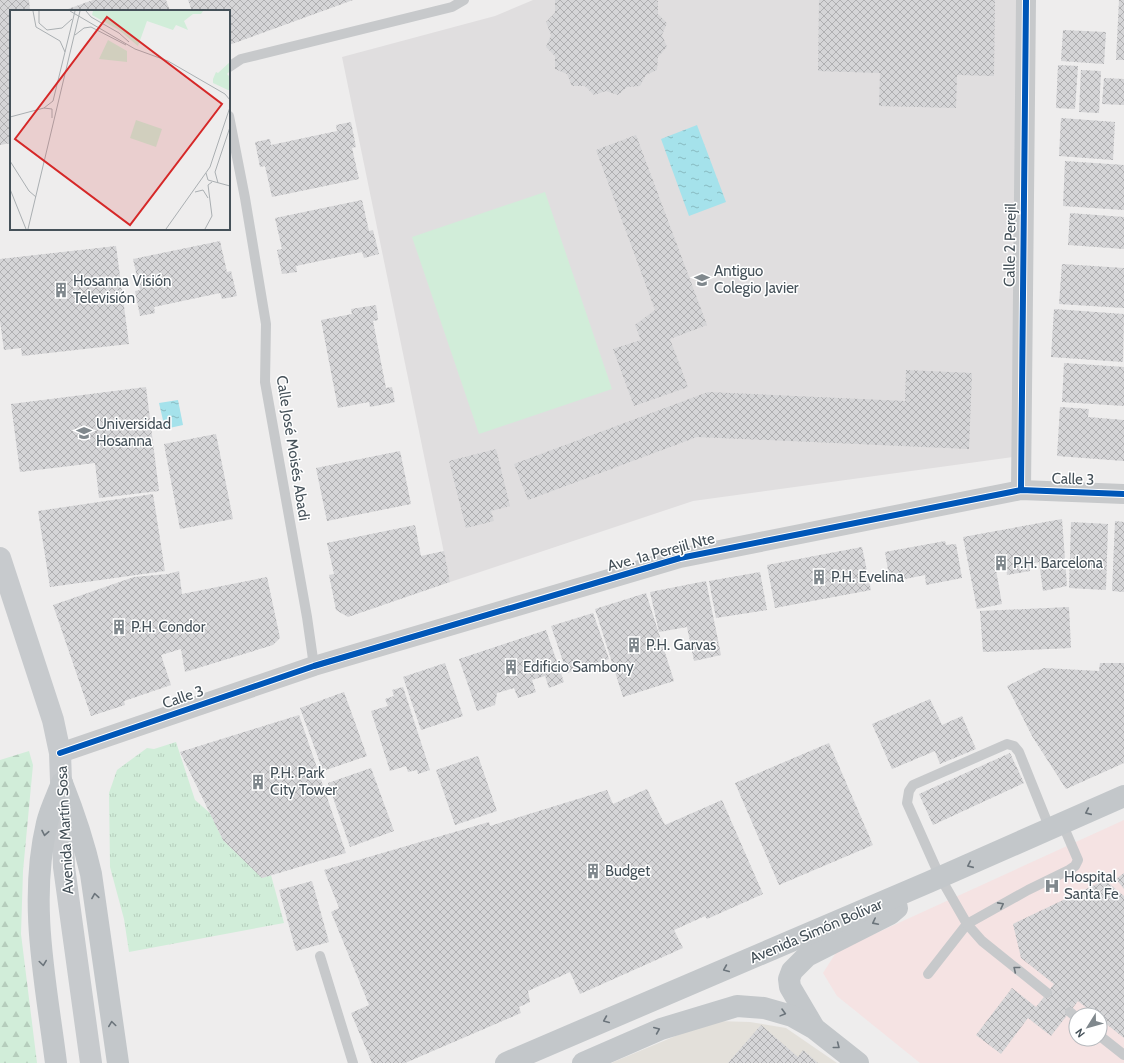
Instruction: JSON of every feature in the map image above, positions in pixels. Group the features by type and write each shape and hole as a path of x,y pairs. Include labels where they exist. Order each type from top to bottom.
{"main road":[{"name":"Avenida Martín Sosa","path":"0,558 53,720 60,753 64,867 91,1063"},
{"path":"56,1063 40,941 38,888 40,858 47,822 62,783"},
{"path":"62,783 78,823 91,874 118,1063"},
{"name":"Avenida Simón Bolívar","path":"506,1063 935,880 1124,796"},
{"path":"815,1029 790,987 789,979 792,971 807,956 890,914 935,880"},
{"path":"583,1063 661,1029 737,1006 764,1008 792,1016 815,1029 858,1063"}],"street":[{"name":"Calle 2 Perejil","path":"1021,490 1026,0"},
{"name":"Calle 3","path":"1021,490 1124,494"},
{"name":"Ave. 1a Perejil Nte","path":"314,666 680,558 1021,490"},
{"name":"Calle 3","path":"60,753 314,666"}],"lane":[{"path":"230,66 241,59 452,7 464,0"},
{"name":"Calle José Moisés Abadi","path":"230,121 245,198 266,324 265,382 307,617 314,666"},
{"path":"928,974 967,924 1028,890 1069,870 1075,866 1078,860 1056,826 1019,752 1014,746 1007,744 997,747 913,785 909,791 907,803 935,880 967,924 982,941 1047,993"},
{"path":"320,956 353,1063"},
{"path":"1108,1042 1124,1055"}],"shaded area":[{"name":"Antiguo Colegio Javier","path":"533,0 1022,0 1013,457 693,501 450,582 342,57 495,16"},
{"name":"Hospital Santa Fe","path":"1124,820 1124,1063 920,1063 837,996 823,973 837,951"},
{"path":"716,1021 750,1022 786,1028 837,1063 611,1063 697,1027"}],"green space":[{"path":"545,192 612,389 479,434 412,237"},
{"path":"176,742 195,800 210,813 223,840 262,878 271,875 284,923 129,952 124,919 110,867 109,793 117,770 147,748 154,749"},
{"path":"29,751 33,765 23,871 21,934 37,1063 0,1063 0,760"}],"water":[{"path":"697,125 726,202 689,216 661,139"},
{"path":"178,400 183,425 165,429 159,403"}],"building":[{"path":"0,0 29,0 30,10 10,10 10,143 0,145"},
{"path":"93,0 166,0 170,10 68,10"},
{"path":"188,0 353,0 230,45 230,10 192,10"},
{"path":"555,0 658,1 658,14 667,23 662,35 667,47 658,57 657,70 646,75 640,86 627,87 618,95 606,91 594,95 585,86 572,86 567,74 555,69 555,56 546,47 551,35 546,22 555,13"},
{"path":"819,0 995,0 994,76 957,75 956,108 879,106 880,73 818,71"},
{"path":"1119,0 1124,0 1124,60 1116,60"},
{"path":"1063,30 1106,32 1104,64 1061,61"},
{"path":"1058,65 1078,66 1075,109 1056,108"},
{"path":"1081,70 1101,71 1099,113 1079,112"},
{"path":"1104,78 1124,79 1124,105 1102,104"},
{"path":"1061,118 1115,122 1113,160 1059,156"},
{"path":"351,122 356,147 352,148 359,179 272,197 265,166 260,167 255,142 270,139 271,145 337,131 336,125"},
{"path":"636,135 707,325 670,339 688,387 634,406 613,349 641,340 635,325 655,310 596,150"},
{"path":"1065,161 1124,165 1124,210 1063,206"},
{"path":"362,200 369,231 373,230 379,254 364,258 362,252 296,266 297,272 282,274 277,250 282,249 275,218"},
{"path":"1070,213 1124,217 1124,249 1068,245"},
{"path":"220,241 227,272 231,271 237,296 222,299 220,293 154,307 155,313 140,316 135,291 140,290 133,259"},
{"name":"Hosanna Visión Televisión","path":"116,246 129,344 22,356 21,348 4,350 0,321 0,259"},
{"path":"1062,264 1124,268 1124,308 1059,304"},
{"path":"376,305 378,320 373,321 386,388 392,387 395,402 370,407 369,402 338,408 321,320 352,314 351,309"},
{"path":"1054,309 1124,314 1123,362 1051,357"},
{"path":"1064,363 1124,367 1124,406 1062,402"},
{"path":"906,370 972,373 969,449 697,437 528,500 514,464 708,392 905,401"},
{"name":"Universidad Hosanna","path":"146,387 159,491 99,498 95,463 20,472 11,404"},
{"path":"1060,407 1089,409 1088,417 1124,420 1124,461 1057,456"},
{"path":"216,434 233,519 180,529 164,444"},
{"path":"496,449 510,506 491,511 494,521 466,528 449,461"},
{"path":"400,451 411,504 327,521 316,468"},
{"path":"153,494 165,571 50,587 38,511"},
{"name":"P.H. Barcelona","path":"1062,519 1067,586 1043,591 1039,562 1029,564 1030,571 1007,575 1006,568 996,570 1002,604 977,609 963,537"},
{"path":"1115,521 1124,522 1124,592 1112,591"},
{"path":"1071,522 1108,524 1106,590 1069,588"},
{"path":"415,525 421,556 444,551 450,582 348,617 336,610 329,575 334,574 327,543"},
{"path":"945,541 946,545 956,544 962,578 926,585 925,575 890,582 885,552"},
{"name":"P.H. Evelina","path":"862,547 871,590 775,608 767,565"},
{"name":"P.H. Condor","path":"179,571 182,594 267,577 280,638 273,645 185,672 181,649 161,655 171,685 124,701 125,705 91,716 53,605 134,577 168,574"},
{"path":"760,572 767,610 716,618 709,581"},
{"path":"706,581 721,655 694,661 687,627 659,632 650,592"},
{"name":"P.H. Garvas","path":"646,593 674,681 623,697 595,609"},
{"path":"1069,607 1071,648 983,652 980,611"},
{"path":"593,613 609,659 567,673 551,626"},
{"name":"Edificio Sambony","path":"546,630 564,682 549,688 545,676 532,680 536,692 518,698 514,688 497,693 495,705 477,711 459,659"},
{"path":"445,663 463,716 421,730 403,677"},
{"path":"1100,663 1124,663 1124,763 1066,789 1032,736 1007,686 1044,668 1099,671"},
{"path":"403,687 430,770 418,774 417,770 408,772 406,766 390,771 371,711 388,706 385,699 394,696 392,690"},
{"path":"344,692 367,756 323,771 300,708"},
{"path":"930,699 942,725 962,716 976,749 940,764 935,751 892,769 872,724"},
{"name":"P.H. Park City Tower","path":"299,715 346,853 262,878 223,840 180,752"},
{"path":"829,743 873,845 779,885 735,783"},
{"path":"1010,753 1024,783 933,825 919,794"},
{"path":"478,756 497,811 455,825 436,770"},
{"path":"371,768 394,831 350,847 328,783"},
{"path":"647,789 665,825 722,800 763,894 707,919 705,916 674,930 683,948 580,994 570,972 528,991 530,1002 519,1007 521,1013 405,1063 372,1063 351,1013 369,1005 331,912 339,908 324,870 489,822 490,826 607,790 613,804"},
{"path":"1124,873 1124,889 1116,879"},
{"path":"1105,880 1124,896 1124,1038 1108,1025 1108,1007 1085,1007 1078,1001 1073,1007 1068,1007 1068,1014 1051,1036 1028,1018 1001,1054 976,1035 1012,988 1036,1007 1054,984 1021,958 1013,924"},
{"path":"312,881 329,942 296,951 279,890"},
{"path":"761,1025 798,1057 803,1050 818,1063 728,1063"}],"cycle path":[{"path":"1021,490 1026,0"},
{"path":"60,753 314,666 680,558 1021,490 1124,494"}],"place":[{"name":"Antiguo Colegio Javier","path":"702,280"},
{"name":"Hosanna Visión Televisión","path":"61,290"},
{"name":"Universidad Hosanna","path":"84,433"},
{"name":"P.H. Barcelona","path":"1001,563"},
{"name":"P.H. Evelina","path":"819,577"},
{"name":"P.H. Condor","path":"119,627"},
{"name":"P.H. Garvas","path":"634,645"},
{"name":"Edificio Sambony","path":"511,667"},
{"name":"P.H. Park City Tower","path":"258,782"},
{"name":"Budget","path":"593,871"},
{"name":"Hospital Santa Fe","path":"1052,886"}]}
